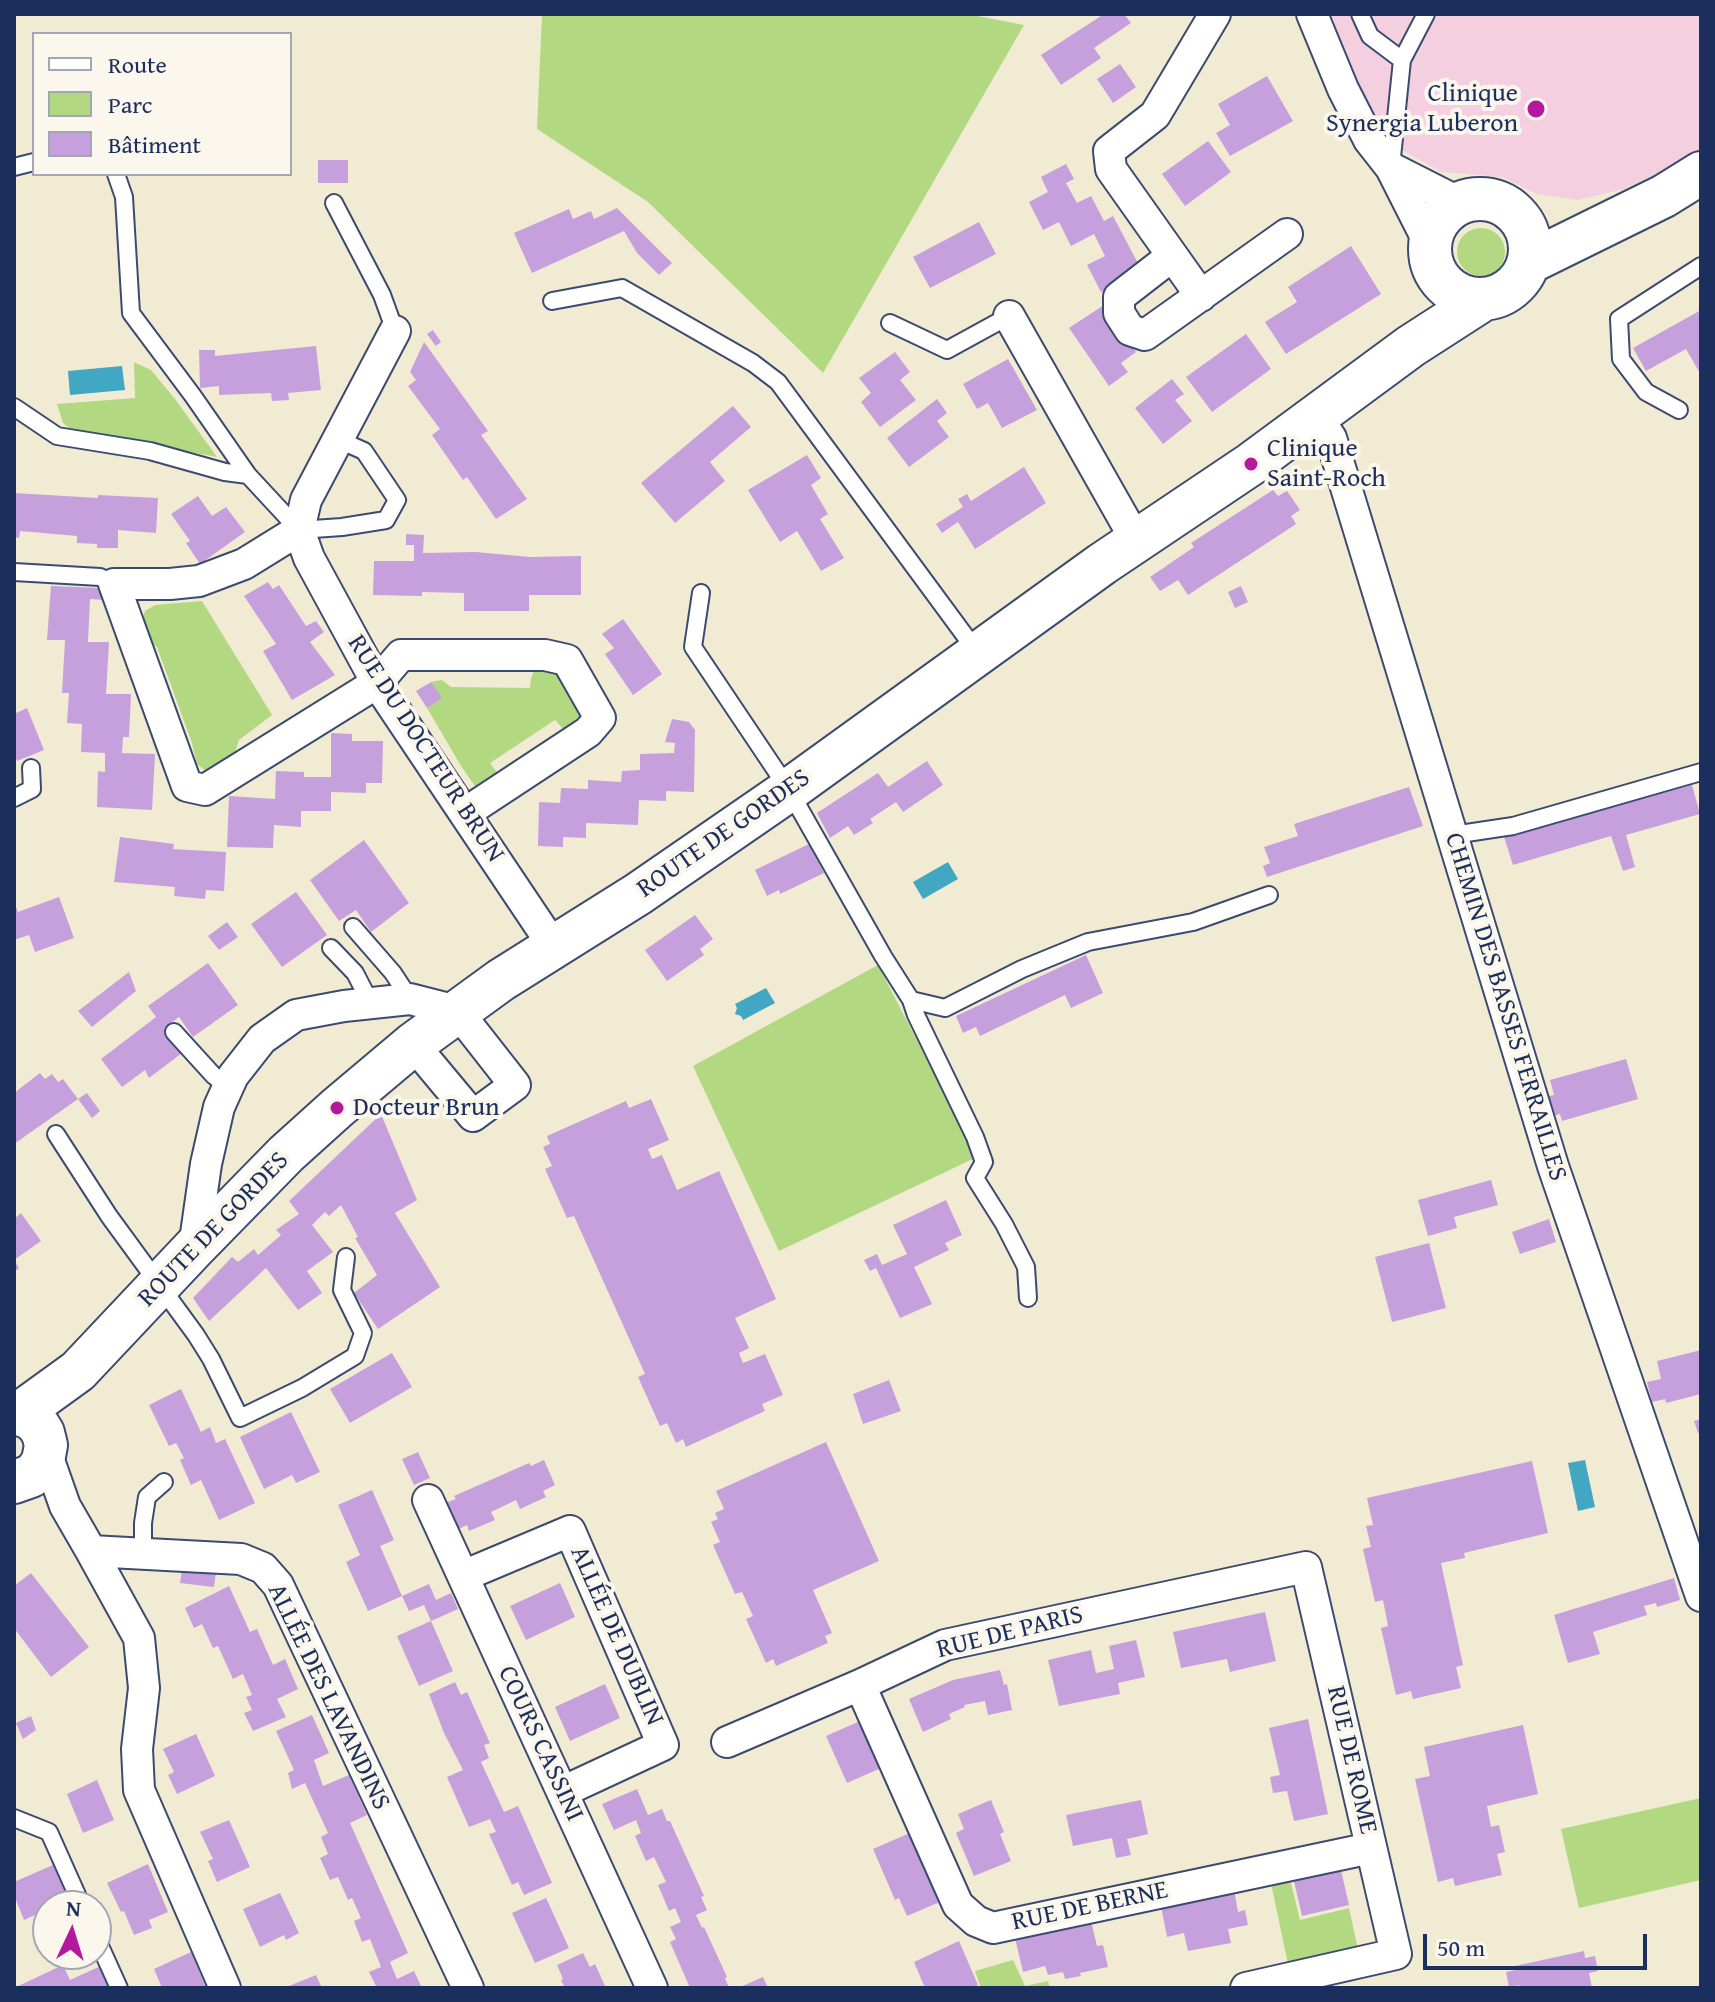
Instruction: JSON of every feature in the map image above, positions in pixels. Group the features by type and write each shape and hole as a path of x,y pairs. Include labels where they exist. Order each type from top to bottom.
{"street":[{"path":"1201,296 1111,169 1109,151 1155,115 1215,14"},
{"path":"1312,14 1343,89 1369,140 1391,168 1442,281 1454,292 1468,298 1496,297 1516,284 1524,274 1530,247 1528,232 1509,208"},
{"path":"1391,168 1460,203"},
{"path":"1528,263 1664,196 1701,173"},
{"path":"1411,346 1432,257 1435,228 1445,213 1460,203 1477,199 1494,201 1540,217 1569,221 1621,216"},
{"path":"1172,256 1119,297 1119,313 1130,330 1145,335 1287,234"},
{"name":"ROUTE DE GORDES","path":"27,1446 50,1418 78,1371 194,1248 286,1154 413,1044 501,980 638,894 789,790 1102,564 1317,417 1411,346 1484,299"},
{"path":"1009,316 1137,542"},
{"path":"395,331 306,500 299,530 244,564 199,581 114,584 187,786 205,790 377,683 401,655 545,655 567,660 600,718 588,732 465,813"},
{"name":"CHEMIN DES BASSES FERRAILLES","path":"1317,417 1331,438 1553,1166 1701,1596"},
{"name":"RUE DU DOCTEUR BRUN","path":"299,530 309,558 377,683 554,947"},
{"path":"194,1248 206,1164 219,1107 233,1076 262,1039 296,1015 410,999 457,1011 515,1085 473,1116 413,1044"},
{"path":"27,1446 37,1484 65,1506 139,1638 144,1688 137,1749 139,1790 225,1988"},
{"name":"COURS CASSINI","path":"428,1500 652,1988"},
{"name":"ALLÉE DE DUBLIN","path":"463,1576 570,1531 663,1745 562,1792"},
{"name":"ALLÉE DES LAVANDINS","path":"91,1551 241,1559 263,1568 278,1585 468,1988"},
{"name":"RUE DE PARIS","path":"727,1742 945,1645 1306,1567"},
{"name":"RUE DE ROME","path":"1246,1988 1396,1954 1306,1567"},
{"name":"RUE DE BERNE","path":"860,1685 958,1905 976,1921 993,1928 1371,1848"}],"lane":[{"path":"1360,14 1370,36 1402,60"},
{"path":"1391,168 1402,60 1426,14"},
{"path":"117,176 124,197 131,313 248,475 299,530 386,520 397,500 364,451 337,439"},
{"path":"334,203 382,295 395,331"},
{"path":"1679,410 1646,392 1621,359 1619,319 1701,266"},
{"path":"552,301 622,288 753,363 778,382 978,653"},
{"path":"890,323 947,350 1009,316"},
{"path":"14,407 57,436 150,451 225,472 248,475"},
{"path":"14,572 100,577 114,584"},
{"path":"701,593 693,647 789,790 911,1000 975,1137 984,1162 975,1178 1026,1267 1028,1298"},
{"path":"14,798 32,789 31,768"},
{"path":"1453,835 1513,826 1701,772"},
{"path":"911,1000 945,1008 1022,969 1088,942 1193,922 1269,895"},
{"path":"353,927 393,973 410,999"},
{"path":"331,948 355,973 371,1004"},
{"path":"174,1032 228,1087"},
{"path":"56,1134 109,1216 211,1359 240,1418 302,1388 355,1356 363,1333 342,1290 346,1257"},
{"path":"143,1554 147,1497 164,1482"},
{"path":"14,1818 49,1832 75,1890"}],"shaded area":[{"name":"Clinique Synergia Luberon","path":"1326,14 1701,14 1701,153 1621,190 1577,200 1537,194 1502,177 1441,172 1395,146 1349,73"}],"green space":[{"path":"542,14 967,14 1024,25 823,373 648,202 537,129"},
{"path":"1481,228 1498,235 1505,252 1498,269 1481,276 1464,269 1457,252 1464,235"},
{"path":"134,362 151,370 217,457 70,429 63,423 57,404 135,398"},
{"path":"202,601 272,715 239,740 229,770 211,775 197,764 157,647 146,638 142,620 145,611 155,605"},
{"path":"541,666 560,670 584,716 565,731 555,720 490,763 499,775 488,788 475,786 427,708 441,698 431,682 442,680 451,687 530,688 534,671"},
{"path":"878,965 977,1157 779,1251 693,1066"},
{"path":"1701,1798 1701,1880 1579,1908 1561,1829"},
{"path":"1290,1879 1300,1920 1349,1908 1359,1954 1289,1969 1271,1883"},
{"path":"1013,1960 1025,1986 1048,1981 1050,1988 981,1988 975,1971"}],"water":[{"path":"122,366 125,390 70,395 68,371"},
{"path":"948,862 958,879 923,899 913,882"},
{"path":"766,988 775,1003 743,1020 735,1014 735,1004"},
{"path":"1585,1460 1595,1507 1578,1511 1568,1463"}],"building":[{"path":"1104,14 1124,14 1131,23 1094,48 1101,58 1061,85 1041,55"},
{"path":"1120,64 1136,87 1113,103 1097,79"},
{"path":"1267,76 1293,121 1230,156 1216,133 1230,125 1218,104"},
{"path":"1208,141 1231,172 1185,206 1162,174"},
{"path":"318,160 348,160 348,183 318,183"},
{"path":"1066,164 1074,179 1066,183 1077,203 1091,196 1104,221 1113,216 1142,271 1101,292 1087,265 1105,256 1094,234 1071,246 1059,222 1043,230 1029,202 1048,192 1041,177"},
{"path":"617,208 672,263 659,275 637,253 624,231 532,273 514,233 569,209 573,219 591,211 594,219"},
{"path":"979,222 996,254 930,288 913,257"},
{"path":"1351,246 1381,294 1286,354 1265,322 1297,302 1288,287"},
{"path":"1104,305 1136,352 1121,363 1128,372 1109,386 1069,328"},
{"path":"1701,310 1701,375 1686,349 1646,371 1633,348"},
{"path":"433,330 441,342 436,346 427,334"},
{"path":"1246,334 1271,369 1212,412 1186,377"},
{"path":"424,342 488,431 481,435 527,499 496,519 467,477 463,480 432,435 440,429 408,386 416,380 410,372"},
{"path":"316,346 321,390 288,393 289,400 272,401 271,393 219,395 219,386 200,388 199,350 215,350 215,356"},
{"path":"895,352 910,372 900,380 916,400 880,427 861,402 871,393 859,378"},
{"path":"1008,359 1037,410 1002,428 988,403 977,409 963,384"},
{"path":"1172,379 1184,394 1175,400 1192,421 1163,444 1135,408"},
{"path":"937,399 947,413 937,421 949,437 909,467 887,438"},
{"path":"733,406 751,427 710,462 725,481 675,523 641,483"},
{"path":"807,455 821,478 811,485 828,514 820,519 844,558 821,571 797,531 780,542 748,490"},
{"path":"1024,467 1046,503 975,549 958,522 942,533 936,524 963,507 958,499 967,494 971,501"},
{"path":"1273,490 1278,496 1287,491 1300,510 1291,516 1296,524 1188,595 1178,580 1160,591 1150,577 1194,547 1191,543"},
{"path":"14,493 158,498 156,533 118,530 118,548 97,548 97,544 77,543 77,536 20,531 19,538 14,537"},
{"path":"198,496 212,516 226,507 245,532 200,564 186,543 190,541 171,514"},
{"path":"406,534 424,535 423,553 581,556 581,595 529,595 529,611 464,611 464,593 373,595 374,561 414,561 414,545 406,545"},
{"path":"268,582 273,589 279,585 306,626 316,621 324,632 310,642 335,675 292,700 263,651 276,644 244,596"},
{"path":"51,586 100,588 105,600 90,599 88,642 109,642 106,694 131,694 129,737 123,737 122,753 155,754 152,810 97,807 98,771 105,772 105,753 81,752 82,724 67,723 69,693 62,693 65,640 47,640"},
{"path":"1241,586 1248,602 1235,608 1228,592"},
{"path":"623,619 662,674 633,695 605,654 614,648 602,634"},
{"path":"431,682 442,698 427,708 416,691"},
{"path":"27,708 44,750 17,761 14,752 14,714"},
{"path":"672,719 689,722 695,730 694,792 666,791 666,801 639,800 638,825 586,823 586,838 563,837 563,847 538,846 539,802 560,803 561,788 588,789 588,780 621,782 622,771 640,770 640,754 674,753 675,743 665,742"},
{"path":"331,733 352,734 352,741 383,741 382,783 366,783 366,793 331,792 331,811 301,811 301,827 274,825 273,848 227,847 229,796 275,799 276,771 304,772 304,777 331,777"},
{"path":"927,761 943,785 903,812 896,802 870,819 873,823 854,835 848,826 830,838 817,813 878,773 888,787"},
{"path":"1692,785 1700,814 1626,835 1635,867 1623,871 1611,836 1513,865 1504,837"},
{"path":"1409,787 1423,826 1267,877 1263,866 1270,863 1264,847 1298,836 1294,824"},
{"path":"120,837 174,844 173,849 226,852 224,891 206,890 205,899 174,896 175,887 114,882"},
{"path":"364,840 409,903 371,932 356,910 339,921 310,880"},
{"path":"809,844 824,873 780,894 779,890 767,896 755,870"},
{"path":"296,892 327,935 282,967 251,924"},
{"path":"59,897 74,938 35,952 29,935 14,940 14,902 18,912"},
{"path":"695,915 713,939 700,949 704,955 667,981 645,950"},
{"path":"227,922 238,937 219,950 208,936"},
{"path":"1086,955 1103,993 1071,1008 1065,995 980,1036 976,1027 963,1033 956,1016"},
{"path":"208,963 238,1005 193,1037 179,1017 164,1028 182,1053 149,1078 145,1070 122,1087 101,1059 156,1017 148,1006"},
{"path":"129,972 136,991 92,1027 78,1011"},
{"path":"1626,1059 1638,1099 1562,1121 1560,1114 1546,1118 1541,1098 1554,1095 1550,1080"},
{"path":"40,1073 45,1079 52,1074 58,1082 63,1079 78,1099 14,1144 14,1093"},
{"path":"87,1093 100,1111 92,1118 78,1099"},
{"path":"651,1099 669,1140 648,1149 652,1159 662,1155 677,1190 719,1171 776,1299 735,1318 749,1348 739,1353 743,1363 765,1354 783,1395 762,1404 765,1411 686,1447 683,1439 676,1443 667,1423 660,1426 638,1377 645,1374 574,1216 567,1218 545,1169 552,1166 543,1147 550,1144 547,1136 626,1101 629,1108"},
{"path":"381,1114 417,1200 395,1213 440,1287 378,1329 354,1293 377,1275 355,1238 358,1237 341,1205 329,1216 325,1212 312,1225 333,1252 307,1271 322,1293 298,1310 266,1268 209,1321 193,1298 232,1257 238,1262 254,1249 258,1255 281,1235 276,1230 299,1214 289,1201"},
{"path":"1491,1180 1498,1205 1454,1217 1457,1228 1428,1236 1418,1200"},
{"path":"946,1200 962,1235 945,1243 949,1250 914,1267 932,1304 900,1318 876,1268 870,1271 864,1260 877,1254 882,1265 907,1254 893,1225"},
{"path":"21,1213 41,1241 14,1260 14,1219"},
{"path":"1549,1219 1556,1242 1520,1254 1512,1232"},
{"path":"1429,1243 1446,1308 1392,1322 1375,1257"},
{"path":"1701,1350 1701,1394 1666,1403 1665,1399 1652,1402 1647,1382 1661,1379 1657,1361"},
{"path":"392,1353 412,1387 350,1423 330,1389"},
{"path":"889,1380 901,1411 863,1424 853,1394"},
{"path":"181,1389 201,1432 210,1427 216,1443 225,1439 255,1503 219,1520 201,1480 191,1485 180,1460 184,1458 176,1443 169,1446 149,1405"},
{"path":"291,1412 320,1472 296,1483 292,1475 264,1489 240,1437"},
{"path":"1701,1419 1701,1432 1698,1433 1694,1421"},
{"path":"826,1442 879,1561 813,1590 832,1633 825,1636 828,1643 776,1666 773,1659 766,1663 746,1619 753,1616 742,1592 735,1594 713,1545 720,1542 711,1522 718,1519 715,1513 724,1509 716,1491"},
{"path":"418,1452 430,1478 414,1485 402,1459"},
{"path":"544,1460 555,1485 543,1491 546,1497 520,1509 516,1500 491,1512 495,1520 469,1531 467,1525 454,1531 442,1504 529,1463 531,1466"},
{"path":"1532,1461 1548,1533 1464,1553 1465,1558 1441,1563 1463,1665 1456,1667 1461,1688 1413,1699 1411,1691 1396,1695 1381,1628 1388,1626 1383,1600 1375,1602 1363,1549 1371,1547 1366,1526 1373,1525 1367,1498"},
{"path":"372,1490 394,1540 380,1546 402,1596 368,1611 346,1562 360,1555 338,1505"},
{"path":"182,1569 216,1572 214,1587 180,1583"},
{"path":"31,1573 89,1647 51,1677 14,1628 14,1586"},
{"path":"1674,1578 1680,1600 1657,1607 1656,1603 1644,1606 1647,1615 1593,1632 1600,1654 1568,1663 1554,1615"},
{"path":"560,1583 575,1617 526,1640 510,1606"},
{"path":"429,1584 436,1600 451,1593 458,1609 431,1621 424,1605 409,1611 402,1596"},
{"path":"229,1586 250,1632 257,1629 273,1665 285,1659 298,1689 277,1699 286,1717 253,1731 244,1713 252,1710 246,1697 252,1695 243,1674 233,1679 218,1646 213,1648 202,1624 194,1628 185,1608"},
{"path":"1265,1612 1276,1661 1230,1672 1227,1659 1181,1668 1173,1632"},
{"path":"431,1621 453,1671 419,1686 397,1636"},
{"path":"1136,1640 1145,1677 1118,1683 1120,1694 1059,1706 1048,1660 1091,1650 1096,1673 1114,1669 1109,1646"},
{"path":"1000,1670 1004,1685 1007,1684 1012,1710 988,1715 985,1701 964,1705 949,1714 951,1719 923,1732 909,1699 953,1680"},
{"path":"455,1682 461,1695 467,1692 490,1743 484,1745 489,1758 481,1762 504,1812 518,1806 552,1883 524,1895 518,1882 512,1885 489,1834 496,1832 490,1819 469,1827 447,1777 463,1770 429,1694"},
{"path":"605,1684 620,1718 570,1741 555,1707"},
{"path":"312,1715 329,1753 314,1760 323,1786 349,1775 367,1815 350,1823 408,1953 390,1962 397,1979 414,1971 422,1988 377,1988 369,1972 381,1967 370,1939 362,1942 354,1921 361,1918 352,1898 348,1900 338,1877 330,1880 320,1858 328,1854 321,1837 328,1833 305,1783 292,1789 288,1773 294,1770 276,1731"},
{"path":"31,1716 36,1730 23,1739 16,1723"},
{"path":"1308,1719 1328,1814 1294,1821 1287,1791 1273,1793 1270,1777 1280,1775 1269,1728"},
{"path":"860,1721 881,1768 847,1783 826,1736"},
{"path":"1523,1725 1538,1794 1487,1806 1491,1827 1499,1825 1505,1852 1497,1854 1502,1875 1455,1886 1453,1878 1438,1882 1415,1779 1430,1776 1424,1747"},
{"path":"196,1734 215,1776 177,1794 168,1775 174,1772 163,1749"},
{"path":"97,1780 114,1820 83,1833 67,1794"},
{"path":"637,1789 648,1815 662,1809 667,1821 670,1821 704,1896 701,1897 707,1910 696,1915 727,1977 729,1988 690,1988 670,1942 676,1939 670,1927 681,1922 675,1908 669,1911 658,1885 666,1882 654,1857 646,1861 635,1836 641,1833 636,1820 614,1830 602,1804"},
{"path":"991,1800 1011,1861 974,1876 956,1833 964,1829 958,1814"},
{"path":"1141,1800 1148,1834 1127,1839 1131,1855 1116,1858 1112,1838 1073,1846 1066,1815"},
{"path":"229,1820 250,1867 217,1882 208,1861 213,1859 200,1832"},
{"path":"910,1833 940,1902 907,1916 899,1898 895,1900 873,1849"},
{"path":"148,1864 168,1912 149,1920 152,1928 134,1935 107,1883"},
{"path":"53,1865 64,1890 32,1890 32,1916 24,1920 14,1895 14,1882"},
{"path":"1340,1866 1349,1905 1302,1916 1293,1877"},
{"path":"1234,1890 1238,1912 1245,1910 1248,1925 1228,1929 1231,1943 1188,1951 1184,1933 1167,1937 1161,1906"},
{"path":"280,1893 299,1933 286,1940 284,1935 260,1947 243,1909"},
{"path":"546,1898 569,1948 535,1963 512,1913"},
{"path":"1091,1921 1097,1946 1103,1945 1108,1967 1065,1979 1063,1972 1048,1975 1045,1966 1023,1972 1015,1938"},
{"path":"959,1941 978,1985 971,1988 925,1988 914,1962"},
{"path":"1584,1951 1585,1958 1595,1956 1598,1971 1589,1973 1592,1988 1509,1987 1506,1972 1516,1970 1515,1966"},
{"path":"191,1952 206,1988 162,1988 154,1969"},
{"path":"583,1953 590,1967 595,1964 606,1988 565,1988 557,1965"},
{"path":"52,1970 65,1970 70,1980 92,1970 105,1970 113,1988 14,1988"},
{"path":"316,1975 322,1988 284,1988"},
{"path":"763,1977 768,1988 738,1988"}],"place":[{"name":"Clinique Synergia Luberon","path":"1536,109"},
{"name":"Clinique Saint-Roch","path":"1251,464"},
{"name":"Docteur Brun","path":"337,1108"}]}
